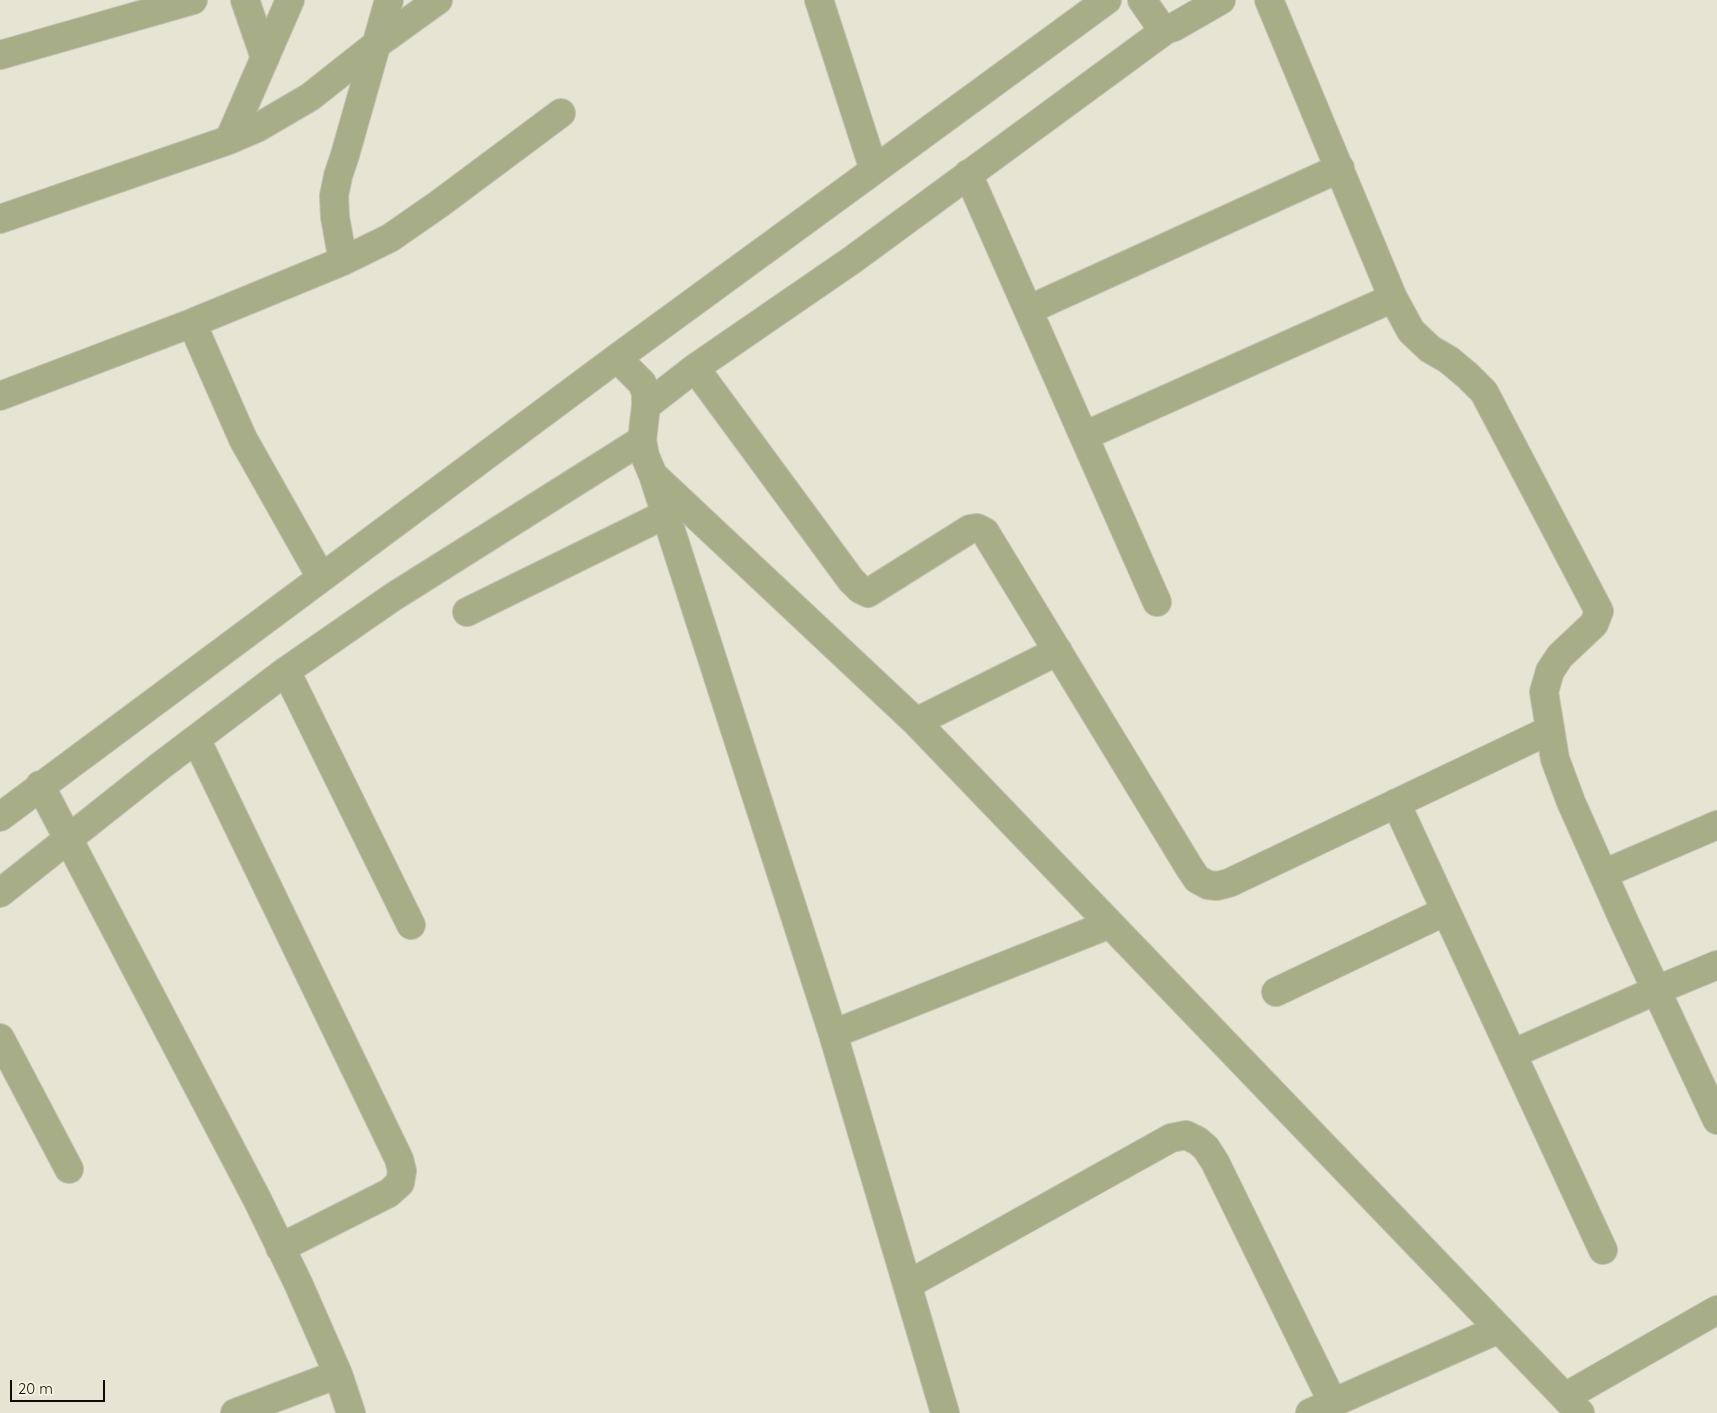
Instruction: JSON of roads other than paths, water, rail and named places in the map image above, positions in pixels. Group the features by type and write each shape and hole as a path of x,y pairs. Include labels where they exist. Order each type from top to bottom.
{"street":[{"path":"0,55 193,0"},
{"path":"246,0 265,58"},
{"path":"229,140 290,0"},
{"path":"343,261 335,217 334,196 338,176 389,0"},
{"path":"0,219 229,140 257,128 310,97 377,44 438,0"},
{"path":"819,0 874,170"},
{"path":"0,817 44,791 321,577 633,378 874,170 1106,0"},
{"path":"633,378 695,368 852,260 968,174 1154,16 1174,27 1221,0"},
{"path":"1269,0 1393,298 1411,331 1430,349 1449,360 1484,392 1598,611 1594,624 1560,656 1550,671 1544,692 1555,759 1603,874 1717,1120"},
{"path":"0,396 192,323 343,261 390,238 561,113"},
{"path":"1028,310 1340,168"},
{"path":"968,174 1156,602"},
{"path":"1084,436 1393,298"},
{"path":"192,323 243,439 321,577"},
{"path":"695,368 845,573 860,589 868,592 970,529 977,528 985,532 1189,867 1197,879 1208,885 1217,886 1229,883 1550,730"},
{"path":"633,378 645,456 666,514 833,1034 945,1413"},
{"path":"0,893 65,834 286,671 392,598 642,440"},
{"path":"653,475 916,722 1572,1405 1717,1310"},
{"path":"467,612 666,514"},
{"path":"916,722 1058,651"},
{"path":"286,671 411,925"},
{"path":"196,739 399,1159 402,1171 400,1183 389,1193 280,1248"},
{"path":"44,791 248,1181 298,1284 338,1374 351,1413"},
{"path":"1396,803 1603,1250"},
{"path":"1603,874 1717,825"},
{"path":"1276,992 1446,911"},
{"path":"833,1034 1110,924"},
{"path":"1512,1054 1717,965"},
{"path":"0,1038 68,1169"},
{"path":"907,1285 1170,1138 1186,1135 1198,1141 1206,1148 1215,1162 1321,1408 1499,1329"},
{"path":"235,1413 338,1374"}]}
